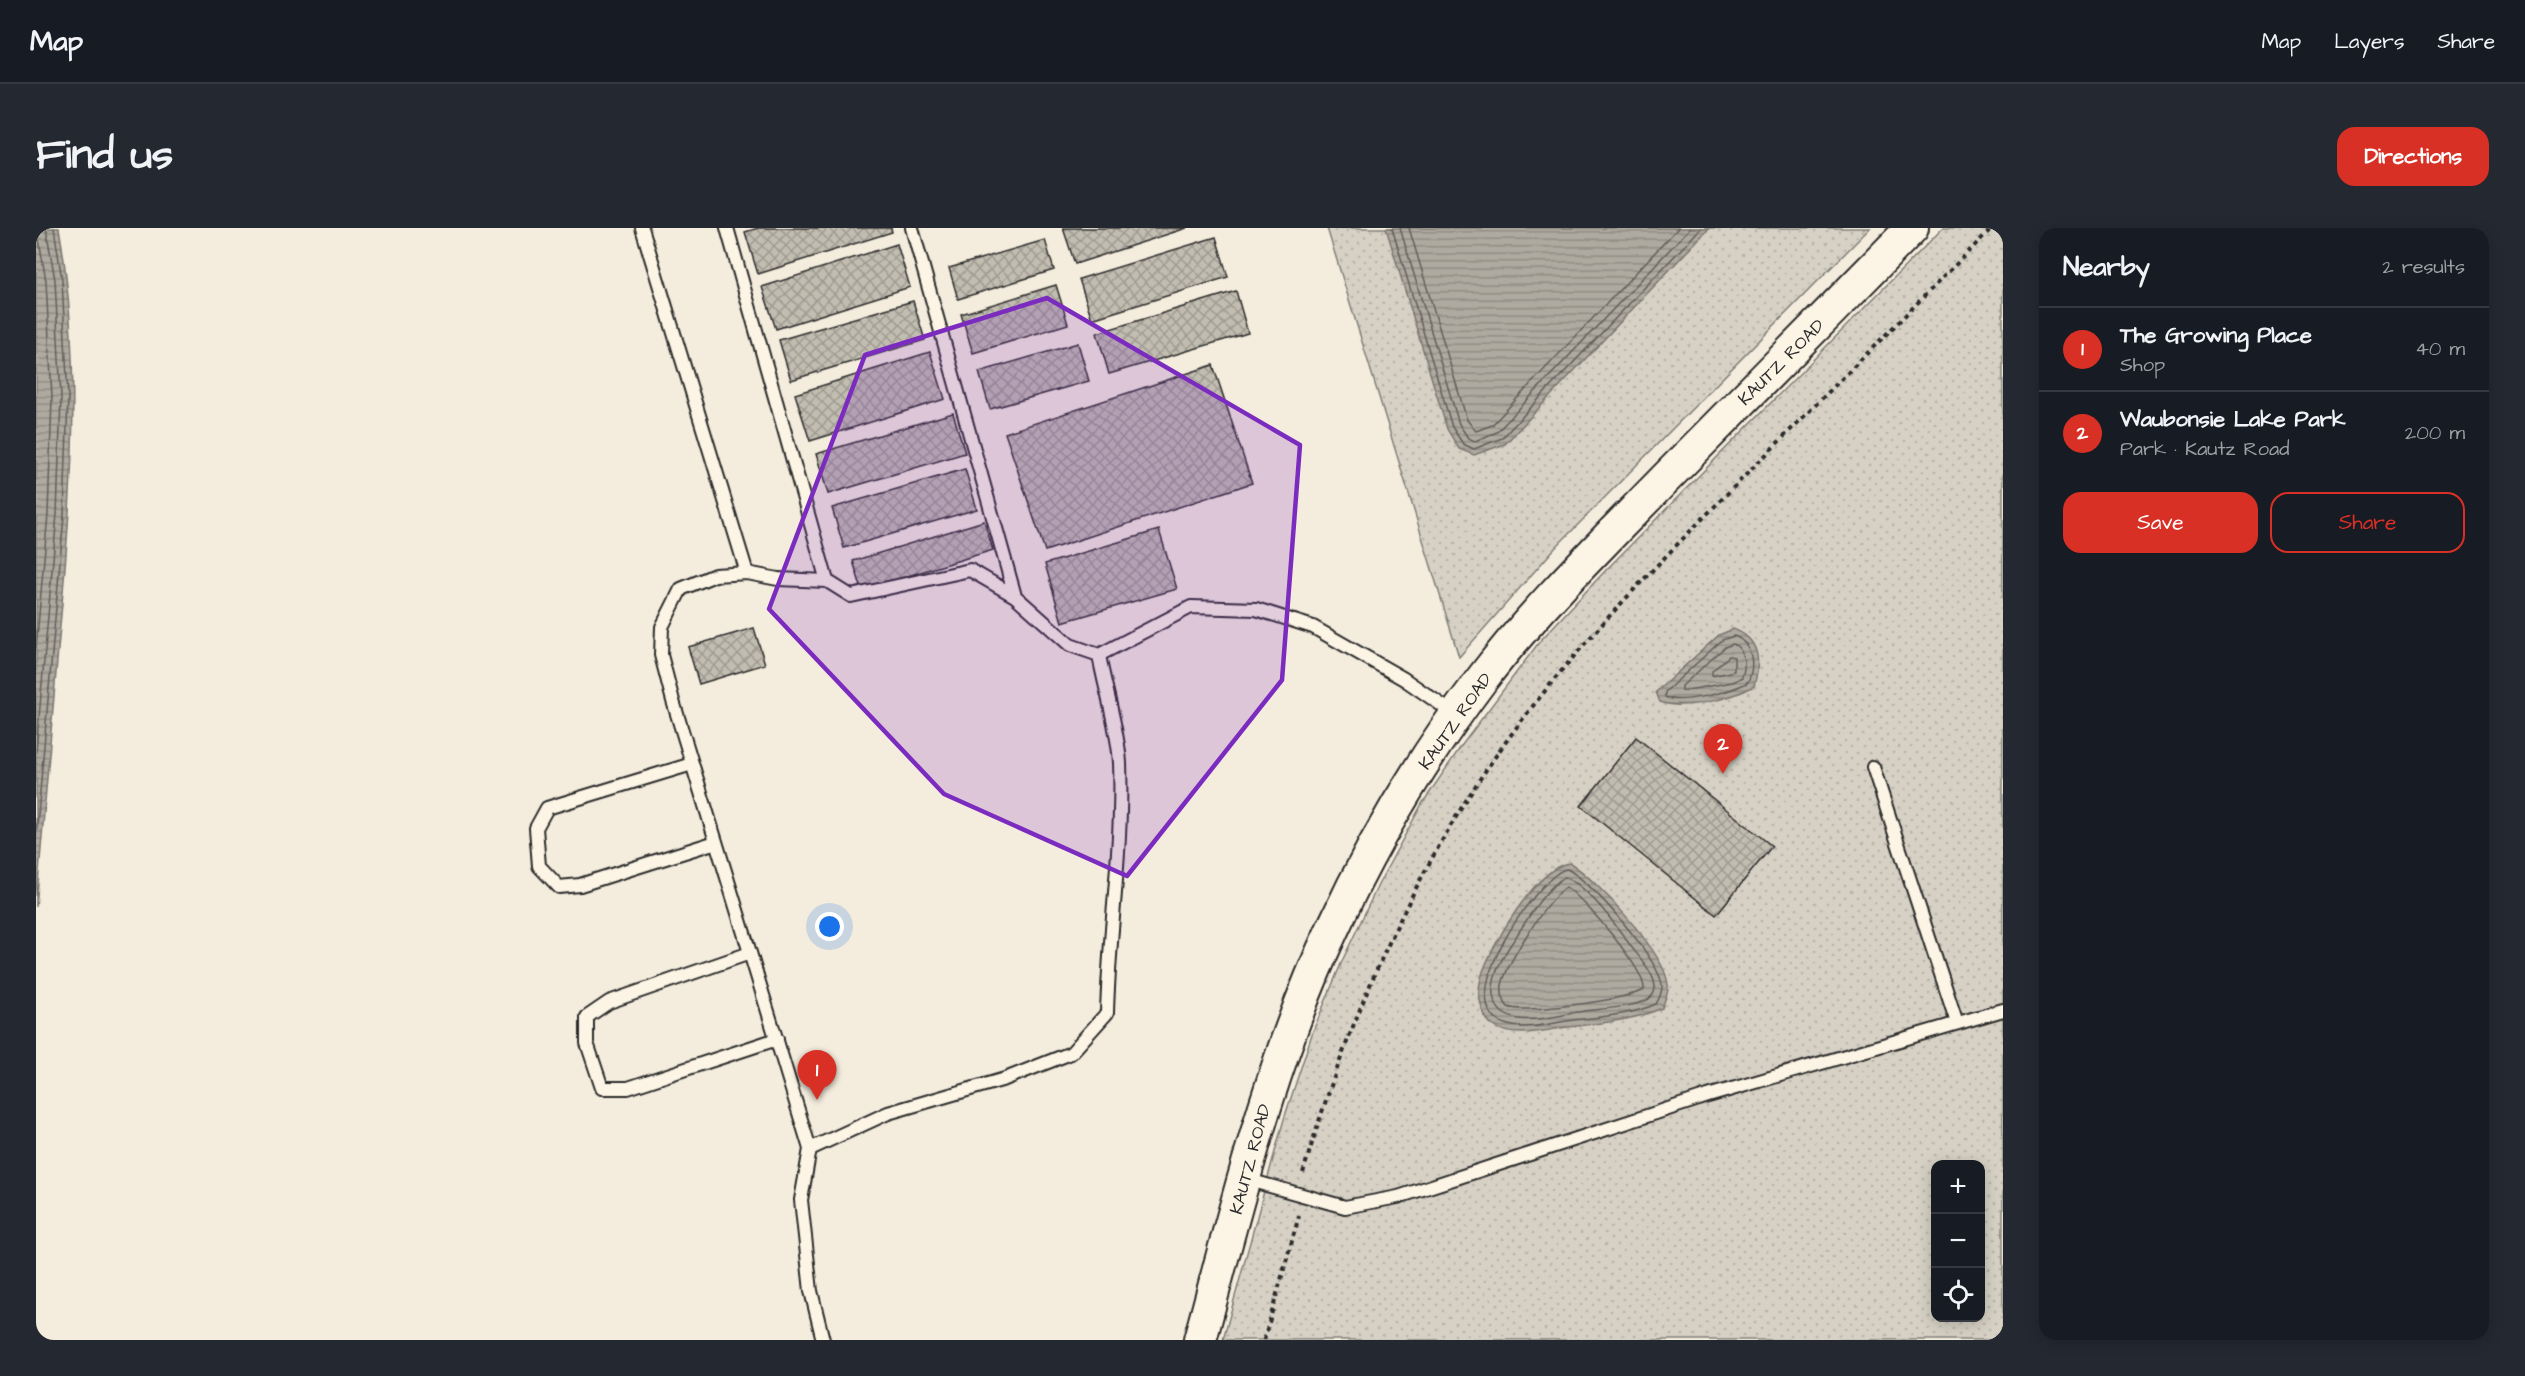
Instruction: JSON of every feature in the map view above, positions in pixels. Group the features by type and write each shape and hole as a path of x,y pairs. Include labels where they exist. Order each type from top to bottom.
{"street":[{"name":"KAUTZ ROAD","path":"1200,1340 1266,1098 1291,1028 1333,926 1386,825 1484,677 1612,533 1912,228"}],"lane":[{"path":"642,228 747,573"},
{"path":"728,228 827,581"},
{"path":"912,228 1015,596"},
{"path":"823,1340 811,1291 801,1200 810,1149 661,655 662,627 681,589 715,575 747,573 778,579 827,581 851,596 970,570 1015,596 1070,645 1099,655 1191,607 1256,609 1313,627 1404,678 1457,716"},
{"path":"810,1149 888,1113 1005,1079 1071,1053 1107,1013 1109,948 1119,845 1120,761 1099,655"},
{"path":"692,764 547,807 536,828 539,866 559,887 580,885 716,842"},
{"path":"1873,767 1957,1023"},
{"path":"750,953 609,1002 587,1017 586,1043 602,1088 628,1088 777,1039"},
{"path":"1244,1178 1345,1207 1398,1197 1708,1096 2003,1010"}],"path":[{"path":"1264,1340 1299,1216 1303,1173 1358,1010 1423,872 1475,786 1530,709 1592,635 1667,555 1992,228"}],"highlighted area":[{"path":"1047,298 1300,445 1282,680 1127,876 944,794 769,609 865,355"}],"shaded area":[{"path":"1327,228 1870,228 1556,547 1459,657"},
{"path":"1943,228 2003,228 2003,1340 1223,1340 1284,1119 1313,1031 1343,959 1380,881 1422,804 1462,745 1540,641 1605,571"}],"water":[{"path":"36,228 59,228 71,327 73,427 68,527 36,907"},
{"path":"1386,228 1709,228 1505,444 1474,455 1459,449 1447,429"},
{"path":"1733,629 1749,639 1756,652 1758,660 1754,686 1734,695 1708,702 1682,705 1660,702 1656,692 1719,635"},
{"path":"1570,863 1612,900 1656,955 1668,985 1662,1008 1628,1019 1540,1032 1519,1033 1500,1030 1488,1021 1480,1003 1480,984 1486,965 1504,929 1530,892 1557,867"}],"building":[{"path":"758,228 891,228 892,232 758,274 745,232"},
{"path":"1063,228 1187,228 1075,264"},
{"path":"1216,237 1228,277 1092,319 1079,279"},
{"path":"1045,240 1054,270 958,299 949,268"},
{"path":"897,244 910,287 776,329 762,287"},
{"path":"1056,285 1068,324 973,353 961,314"},
{"path":"1236,291 1248,333 1109,374 1097,333"},
{"path":"913,301 925,340 791,380 779,340"},
{"path":"1078,343 1089,381 990,409 979,372"},
{"path":"930,352 945,399 810,441 795,394"},
{"path":"1213,365 1252,483 1045,551 1005,433"},
{"path":"953,413 965,453 828,494 816,454"},
{"path":"965,469 977,509 844,548 832,508"},
{"path":"984,521 993,550 862,590 853,561"},
{"path":"1159,530 1177,589 1062,622 1045,564"},
{"path":"754,628 765,664 699,684 688,647"},
{"path":"1636,737 1772,846 1716,915 1581,806"}],"place":[{"name":"Waubonsie Lake Park","path":"1723,774"},
{"name":"The Growing Place","path":"817,1100"}]}
